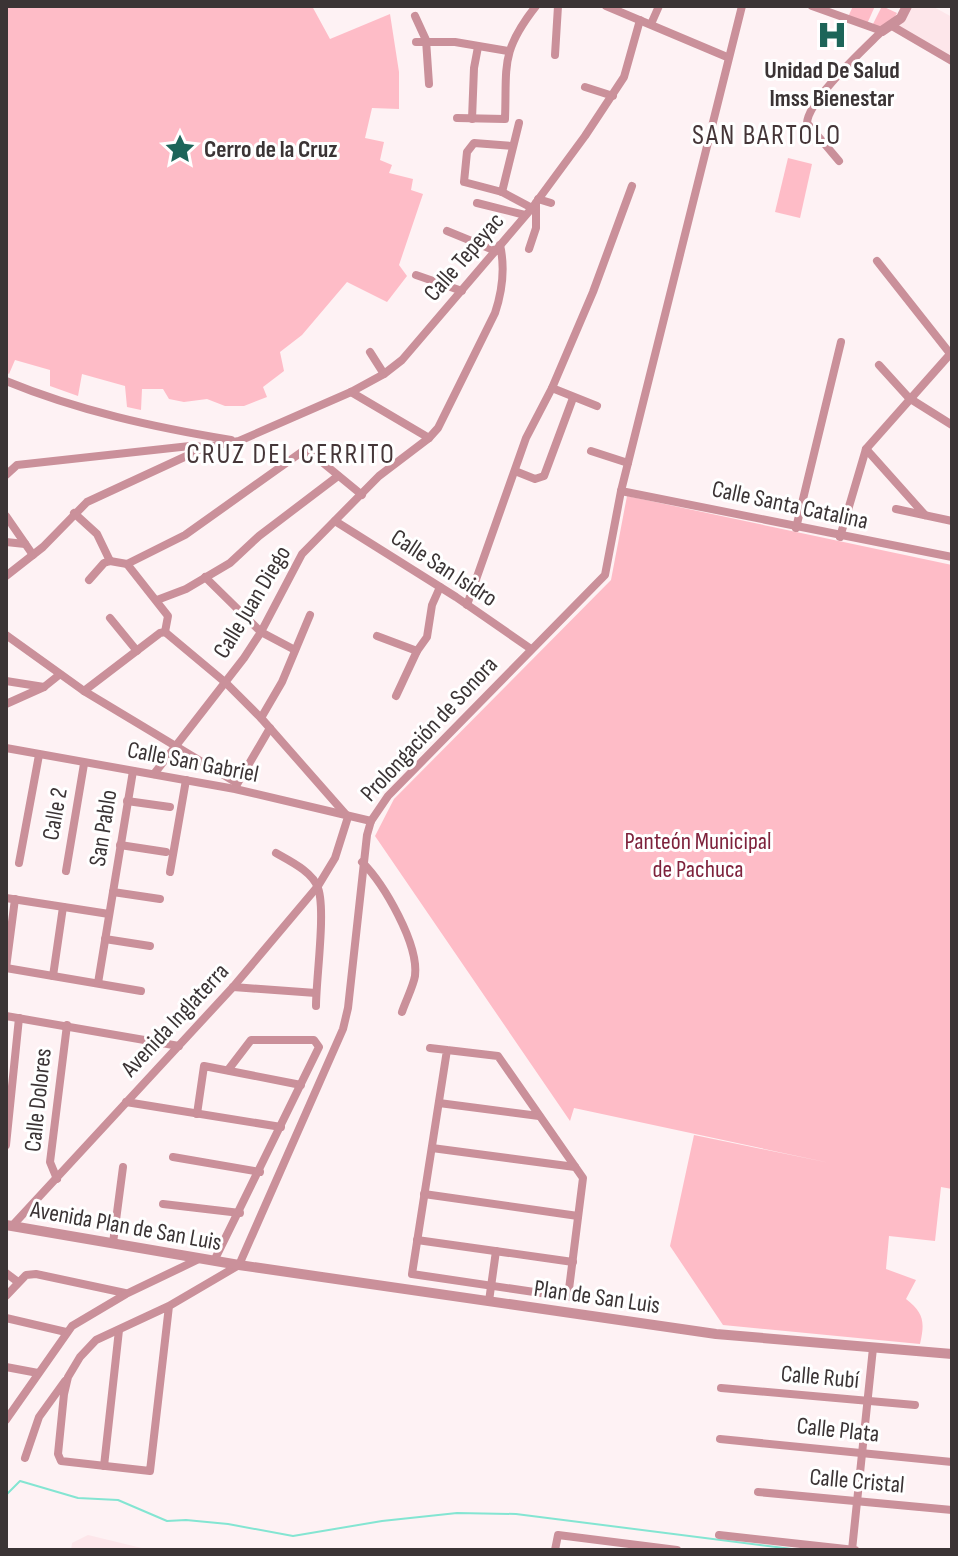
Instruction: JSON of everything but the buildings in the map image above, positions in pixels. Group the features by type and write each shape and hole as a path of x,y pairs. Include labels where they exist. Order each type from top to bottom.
{"street":[{"path":"457,118 505,119 504,77 508,51 536,6"},
{"path":"555,55 558,6"},
{"path":"608,6 727,57"},
{"name":"Calle Tepeyac","path":"6,576 33,555 87,502 206,447 239,441 351,392 402,360 535,203 613,96 647,23 659,6"},
{"name":"Prolongación de Sonora","path":"239,1265 343,1029 348,1008 362,862 371,821 388,796 605,575 621,491 742,6"},
{"path":"812,6 837,17 887,28 952,61"},
{"path":"837,17 842,6"},
{"path":"839,161 807,123 807,115 834,79 901,18 907,6"},
{"path":"415,16 429,84"},
{"path":"421,41 508,51"},
{"path":"472,119 478,47"},
{"path":"585,87 613,96"},
{"path":"502,192 519,123"},
{"path":"512,146 474,143 467,152 464,182 535,203 551,203"},
{"path":"462,602 536,415 552,388 593,292 632,186"},
{"path":"477,203 525,215"},
{"path":"529,249 536,228 535,203"},
{"path":"447,231 498,248"},
{"name":"Calle Juan Diego","path":"154,774 226,683 261,632 302,554 379,476 438,428 500,299 503,258 498,248"},
{"path":"840,537 866,449 951,354 877,261"},
{"path":"416,275 462,291"},
{"path":"796,528 841,342"},
{"path":"370,352 384,374"},
{"path":"879,365 909,398 952,425"},
{"path":"6,381 71,406 133,422 239,441"},
{"path":"552,388 597,406"},
{"path":"351,392 429,438"},
{"path":"515,471 541,479 573,398"},
{"path":"6,466 190,446 206,447"},
{"path":"866,449 925,515"},
{"path":"89,580 104,563 127,564 185,535 303,451 311,453 362,495"},
{"path":"591,451 628,463"},
{"path":"6,475 17,465"},
{"path":"157,600 186,589 230,563 259,536 338,476"},
{"name":"Calle Santa Catalina","path":"621,491 952,557"},
{"path":"896,509 952,521"},
{"path":"74,513 97,534 110,561"},
{"path":"6,516 33,555"},
{"name":"Calle San Isidro","path":"335,521 531,649"},
{"path":"6,542 25,544"},
{"path":"127,564 168,616 165,632"},
{"path":"205,577 261,632 295,650"},
{"path":"396,696 427,637 432,605 440,587"},
{"path":"261,718 282,682 310,615"},
{"path":"110,618 137,651"},
{"path":"84,691 165,632"},
{"path":"165,632 226,683 261,718 348,817"},
{"path":"6,635 59,675 178,746 236,786 270,728"},
{"path":"377,636 417,651"},
{"path":"6,704 44,687 59,675"},
{"path":"6,681 44,687"},
{"name":"Calle San Gabriel","path":"6,748 84,764 236,786 371,821"},
{"path":"19,863 39,755"},
{"name":"Calle 2","path":"66,871 84,764"},
{"name":"San Pablo","path":"98,983 133,771"},
{"path":"170,872 186,780"},
{"path":"127,801 170,807"},
{"name":"Avenida Inglaterra","path":"8,1228 233,987 318,886 335,858 348,817"},
{"path":"120,845 166,852"},
{"path":"276,853 293,863 318,886 316,1006"},
{"path":"362,862 400,918 414,956 415,976 402,1012"},
{"path":"113,892 160,899"},
{"path":"109,914 10,899 6,968 141,991"},
{"path":"53,976 63,907"},
{"path":"105,939 150,946"},
{"path":"233,987 316,993"},
{"path":"6,1016 179,1046"},
{"path":"6,1145 19,1018"},
{"name":"Calle Dolores","path":"57,1179 50,1162 67,1025"},
{"path":"214,1261 260,1172 319,1047 318,1043 314,1040 251,1040 228,1070"},
{"path":"430,1048 447,1050 498,1056 583,1178 568,1297 412,1274 447,1050"},
{"path":"197,1114 204,1066 301,1085"},
{"path":"126,1102 281,1127"},
{"path":"439,1103 539,1116"},
{"path":"432,1148 575,1167"},
{"path":"173,1157 260,1172"},
{"path":"113,1243 123,1167"},
{"path":"424,1194 578,1216"},
{"path":"163,1204 240,1213"},
{"name":"Avenida Plan de San Luis","path":"8,1228 239,1265"},
{"path":"417,1240 573,1262"},
{"path":"489,1301 496,1251"},
{"path":"6,1416 16,1409 66,1332 126,1294 199,1259"},
{"path":"25,1458 39,1417 80,1357 96,1340 169,1306 239,1265"},
{"name":"Plan de San Luis","path":"239,1265 716,1334 952,1354"},
{"path":"6,1273 18,1282"},
{"path":"6,1296 26,1275 36,1274 126,1294"},
{"path":"68,1377 58,1458 61,1461 150,1471 169,1306"},
{"path":"6,1318 66,1332"},
{"path":"104,1466 119,1330"},
{"path":"719,1535 853,1550 873,1348"},
{"path":"6,1367 38,1373"},
{"name":"Calle Rubí","path":"721,1388 915,1405"},
{"name":"Calle Plata","path":"720,1439 952,1462"},
{"name":"Calle Cristal","path":"758,1492 952,1510"},
{"path":"555,1550 558,1535 677,1550"}],"shaded area":[{"path":"910,6 932,6 952,17 952,54 949,59 895,27"},
{"path":"88,1535 150,1550 71,1550 72,1543"}],"green space":[{"path":"6,6 312,6 330,39 390,14 399,72 399,109 372,108 365,138 384,142 380,160 392,165 389,173 413,179 411,190 423,194 399,265 407,276 387,302 347,282 302,335 280,352 284,371 263,387 267,397 244,406 225,406 207,399 184,402 169,399 163,389 142,389 141,410 127,407 125,386 82,374 78,396 50,386 50,370 15,360 9,374 6,372"},
{"path":"853,6 875,6 867,24 848,17"},
{"path":"882,6 897,13 890,24 880,27 873,24"},
{"path":"788,158 812,164 800,218 775,212"},
{"name":"Panteón Municipal de Pachuca","path":"627,496 952,565 952,1189 941,1187 935,1241 889,1236 886,1269 916,1280 906,1299 922,1318 920,1344 723,1325 670,1246 694,1135 830,1163 574,1108 570,1121 375,836 394,799 611,580"}],"waterway":[{"path":"6,1495 20,1481 78,1498 118,1500 167,1521 228,1524 293,1536 382,1521 457,1513 516,1514 800,1550"}],"place":[{"name":"Unidad De Salud Imss Bienestar","path":"832,35"},
{"name":"Cerro de la Cruz","path":"180,149"}],"district":[{"name":"SAN BARTOLO","path":"767,135"},
{"name":"CRUZ DEL CERRITO","path":"291,454"}]}
